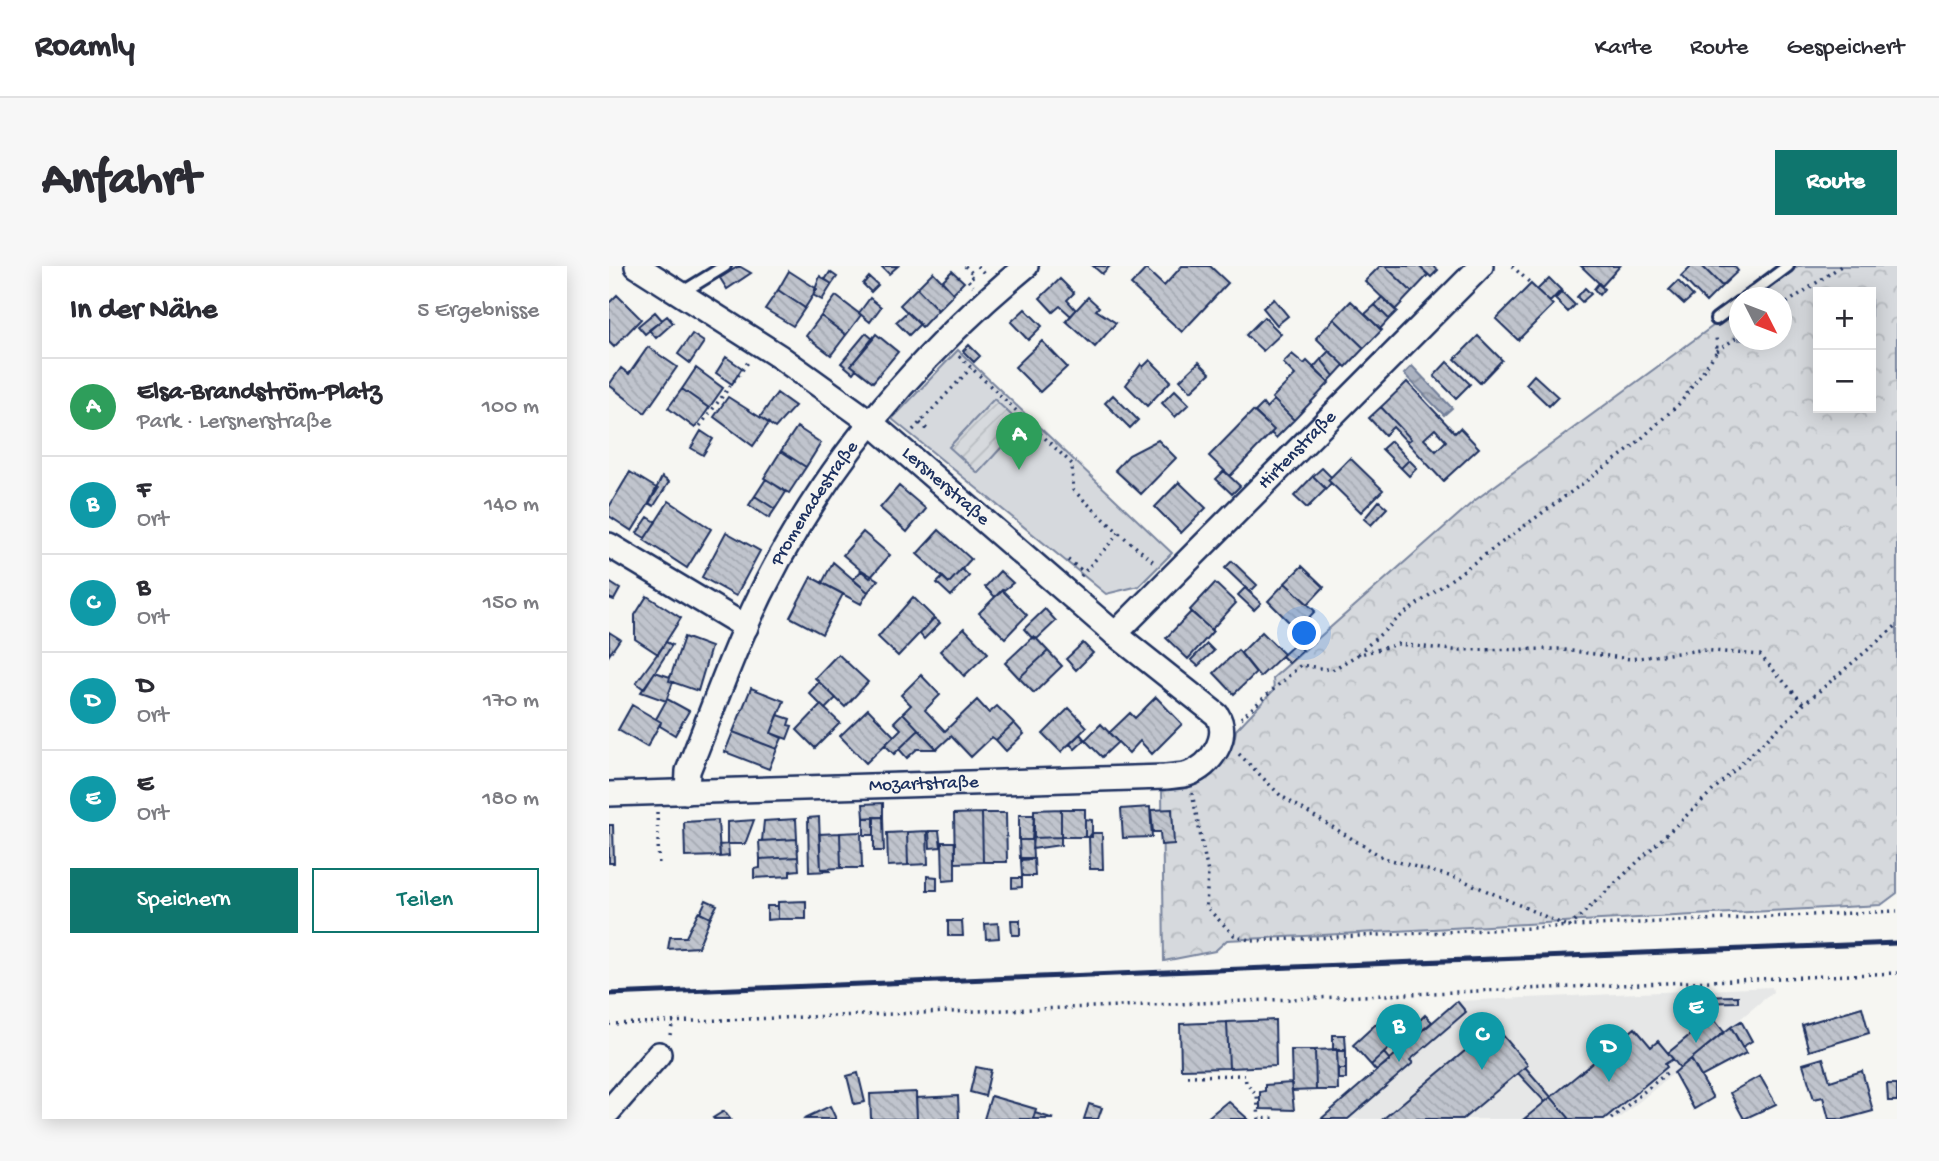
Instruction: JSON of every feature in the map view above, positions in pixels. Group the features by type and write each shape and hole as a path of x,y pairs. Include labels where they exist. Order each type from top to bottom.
{"street":[{"name":"Lersnerstraße","path":"638,266 760,344 869,421 1115,634 1217,715 1222,731"},
{"name":"Promenadestraße","path":"687,792 688,771 745,627 798,527 869,421 945,343 1026,266"},
{"name":"Hirtenstraße","path":"1115,634 1481,266"},
{"path":"609,545 745,627"},
{"path":"1188,774 1216,751 1222,731"},
{"name":"Mozartstraße","path":"609,794 1188,774"},
{"path":"609,1111 659,1054"}],"lane":[{"path":"681,293 725,266"},
{"path":"1760,287 1788,266"},
{"path":"1716,319 1729,309"}],"path":[{"path":"1512,266 1529,282"},
{"path":"1792,300 1842,266"},
{"path":"1716,319 1717,351"},
{"path":"1569,927 1460,879 1384,858 1281,796 1222,731 1301,665 1332,670 1357,655 1401,616 1630,449 1681,402 1717,351 1729,342"},
{"path":"945,343 1072,464 1073,490 1171,578"},
{"path":"700,426 760,344"},
{"path":"898,446 971,368"},
{"path":"920,422 927,430"},
{"path":"1067,592 1119,533"},
{"path":"1068,559 1084,572"},
{"path":"1569,927 1804,704 1897,625"},
{"path":"1357,655 1398,644 1453,650 1558,649 1630,659 1700,650 1760,655 1804,704"},
{"path":"1188,774 1208,873 1206,907 1234,934 1252,941 1897,911"},
{"path":"657,810 659,868"},
{"path":"609,1024 1190,1004 1897,973"},
{"path":"673,1021 673,1030"},
{"path":"1611,1119 1669,1071"},
{"path":"1188,1076 1245,1074 1246,1083 1257,1095 1259,1119 1278,1118"}],"shaded area":[{"path":"1772,987 1773,992 1618,1119 1321,1119 1457,1001"}],"green space":[{"path":"1798,266 1897,266 1897,893 1881,905 1227,940 1215,951 1164,961 1162,791 1188,788 1219,765 1234,742 1236,730 1274,690 1273,678 1474,501 1728,315 1729,350 1792,350 1792,287 1768,287"},
{"path":"958,350 1172,553 1139,586 1106,594 892,419"},
{"path":"994,399 1022,425 978,473 949,447"}],"water":[{"path":"1412,366 1452,408 1444,415 1404,374"}],"building":[{"path":"739,266 751,273 727,289 720,278"},
{"path":"881,266 898,266 889,274"},
{"path":"1093,266 1110,266 1102,274"},
{"path":"1182,266 1210,266 1228,283 1182,332 1131,285 1146,269 1164,286"},
{"path":"1380,266 1385,266 1412,292 1395,310 1365,281"},
{"path":"1385,266 1419,266 1428,275 1412,292"},
{"path":"1419,266 1433,266 1438,270 1431,277"},
{"path":"1581,266 1620,266 1602,286"},
{"path":"1691,266 1702,266 1722,286 1706,302 1681,276"},
{"path":"1702,266 1734,266 1738,271 1722,286"},
{"path":"789,271 817,289 805,308 778,290"},
{"path":"952,271 964,282 953,293 942,281"},
{"path":"830,272 837,277 832,284 825,280"},
{"path":"933,272 954,294 938,310 917,288"},
{"path":"820,276 832,284 822,300 813,295"},
{"path":"869,277 878,285 871,292 863,284"},
{"path":"1549,278 1561,290 1550,302 1537,290"},
{"path":"1060,279 1074,293 1067,300 1076,310 1071,316 1060,306 1053,312 1040,298"},
{"path":"1678,281 1693,296 1684,304 1669,290"},
{"path":"1531,284 1553,305 1518,340 1496,319"},
{"path":"1598,284 1604,289 1599,295 1594,289"},
{"path":"917,288 938,310 922,327 900,305"},
{"path":"1585,288 1591,294 1582,302 1577,297"},
{"path":"778,290 805,308 793,326 765,309"},
{"path":"1562,292 1575,305 1568,312 1555,299"},
{"path":"617,295 641,319 614,347 609,342 609,303"},
{"path":"836,296 861,315 846,335 821,316"},
{"path":"1088,297 1099,307 1096,310 1116,323 1095,347 1066,321"},
{"path":"1382,297 1397,311 1389,319 1375,305"},
{"path":"870,298 881,307 870,322 859,313"},
{"path":"1274,299 1288,316 1277,325 1263,308"},
{"path":"1351,301 1382,330 1364,348 1334,319"},
{"path":"1375,305 1389,319 1380,329 1365,314"},
{"path":"1025,309 1042,326 1028,340 1011,322"},
{"path":"655,312 662,320 645,334 638,326"},
{"path":"907,312 920,324 909,335 896,322"},
{"path":"667,316 673,323 656,338 649,330"},
{"path":"821,316 846,335 831,355 806,336"},
{"path":"1264,317 1281,334 1263,351 1246,335"},
{"path":"1334,319 1364,348 1346,367 1316,338"},
{"path":"866,333 873,339 851,365 856,369 853,373 841,363"},
{"path":"692,334 704,342 690,363 678,354"},
{"path":"876,334 898,352 873,382 851,365"},
{"path":"1478,336 1502,360 1480,383 1455,359"},
{"path":"1042,341 1067,367 1040,392 1015,367"},
{"path":"969,345 980,356 974,362 963,351"},
{"path":"648,347 677,367 645,413 609,385 621,368 629,374"},
{"path":"1329,351 1344,365 1334,376 1321,359"},
{"path":"1292,354 1304,364 1307,361 1329,383 1294,420 1272,398 1295,375 1283,363"},
{"path":"726,357 742,368 732,384 716,373"},
{"path":"1321,359 1334,376 1328,382 1313,368"},
{"path":"1150,360 1171,381 1147,406 1126,385 1141,364 1143,367"},
{"path":"1199,362 1210,373 1191,391 1180,380"},
{"path":"1447,362 1470,384 1456,398 1434,376"},
{"path":"696,368 723,388 709,408 682,389"},
{"path":"1534,375 1558,397 1549,406 1526,384"},
{"path":"1407,382 1455,433 1460,428 1479,448 1443,481 1407,442 1411,439 1381,407","holes":["1435,429 1446,441 1436,451 1424,439"]},
{"path":"682,389 709,408 695,428 668,408"},
{"path":"1175,390 1189,404 1175,417 1162,403"},
{"path":"777,393 795,406 775,428 760,417"},
{"path":"1113,395 1138,420 1130,428 1105,403"},
{"path":"728,397 769,423 753,446 714,417"},
{"path":"1274,400 1294,420 1276,438 1271,433 1274,430 1255,412 1263,404 1266,408"},
{"path":"1381,407 1411,439 1407,442 1393,427 1385,435 1369,418"},
{"path":"1253,411 1274,430 1230,476 1209,456"},
{"path":"797,427 821,443 806,467 781,451"},
{"path":"701,431 713,439 703,455 691,448"},
{"path":"1158,440 1176,458 1141,494 1115,470 1129,455"},
{"path":"1391,441 1409,460 1401,468 1382,449"},
{"path":"781,451 806,467 789,493 764,478"},
{"path":"1350,458 1383,490 1361,512 1328,480"},
{"path":"1409,460 1417,468 1409,476 1401,468"},
{"path":"1322,468 1331,477 1328,480 1331,483 1326,489 1313,476"},
{"path":"1224,471 1240,486 1232,494 1216,479"},
{"path":"630,472 658,489 632,531 609,516 609,507"},
{"path":"1313,476 1326,489 1307,508 1294,496"},
{"path":"662,477 669,482 654,506 649,503"},
{"path":"766,479 786,492 775,509 755,496"},
{"path":"1179,482 1206,508 1181,533 1155,507"},
{"path":"899,486 926,509 907,532 880,508"},
{"path":"755,496 775,509 769,518 749,505"},
{"path":"669,501 711,529 687,568 644,540"},
{"path":"1379,501 1387,508 1371,525 1364,519"},
{"path":"648,517 656,522 645,538 637,533"},
{"path":"939,530 971,559 949,583 917,554"},
{"path":"726,532 760,551 736,596 702,577"},
{"path":"863,532 890,555 870,578 843,555"},
{"path":"1232,561 1257,585 1250,592 1225,568"},
{"path":"833,562 868,592 861,604 822,583"},
{"path":"1302,566 1324,587 1308,604 1285,583"},
{"path":"962,569 969,576 951,596 937,583 943,577 949,583"},
{"path":"862,570 878,580 868,592 853,580"},
{"path":"1000,571 1013,583 995,597 985,587"},
{"path":"811,577 843,594 822,634 790,617"},
{"path":"609,582 620,589 614,600 609,598"},
{"path":"1215,583 1236,603 1211,630 1190,610"},
{"path":"1285,583 1315,611 1297,630 1268,601"},
{"path":"1245,588 1261,603 1254,610 1238,595"},
{"path":"1002,590 1027,615 1005,638 979,613"},
{"path":"647,596 681,618 658,654 635,639 635,615"},
{"path":"913,597 934,618 898,656 878,637"},
{"path":"1045,609 1056,621 1037,639 1032,638 1024,629"},
{"path":"1191,612 1213,631 1188,659 1166,638"},
{"path":"934,618 940,623 924,639 920,634"},
{"path":"964,628 988,653 964,676 940,651"},
{"path":"609,632 620,639 609,655"},
{"path":"1262,632 1284,654 1260,677 1241,653"},
{"path":"1034,636 1048,651 1019,678 1005,663"},
{"path":"684,637 711,647 698,691 669,681"},
{"path":"666,642 672,645 644,689 636,683"},
{"path":"1083,643 1093,653 1076,670 1066,659"},
{"path":"1296,643 1303,650 1289,663 1282,656"},
{"path":"1207,644 1214,651 1198,666 1191,660"},
{"path":"1238,650 1256,673 1234,694 1214,673"},
{"path":"1048,651 1062,666 1034,693 1019,678"},
{"path":"838,654 868,682 845,707 815,678"},
{"path":"655,672 670,677 669,681 673,682 666,701 641,692"},
{"path":"921,675 940,695 925,710 945,731 977,700 989,713 997,706 1014,723 996,740 992,737 971,757 951,736 937,749 903,713 911,705 901,695"},
{"path":"819,682 836,698 825,709 809,693"},
{"path":"751,688 784,701 771,733 782,738 777,749 733,732"},
{"path":"1156,697 1182,724 1152,754 1140,741 1129,753 1109,733 1130,713 1135,718"},
{"path":"667,699 689,711 675,735 660,726 661,722 656,719"},
{"path":"632,705 661,722 647,747 618,730"},
{"path":"821,705 840,723 815,748 797,730"},
{"path":"1069,708 1087,727 1061,752 1043,734"},
{"path":"868,709 894,736 866,763 840,736"},
{"path":"903,713 919,730 894,754 885,745 901,729 894,722"},
{"path":"778,715 790,719 788,725 792,726 787,739 771,733"},
{"path":"1014,723 1024,734 1006,751 996,740"},
{"path":"1101,724 1118,742 1102,757 1085,740"},
{"path":"919,730 937,749 917,749 907,758 899,749"},
{"path":"733,732 777,749 769,769 725,752"},
{"path":"1080,734 1085,740 1075,749 1070,744"},
{"path":"883,803 883,817 864,818 863,804"},
{"path":"1150,807 1152,837 1123,838 1121,809"},
{"path":"1061,809 1085,809 1085,837 1061,837"},
{"path":"1061,809 1061,837 1034,838 1034,810"},
{"path":"1172,809 1174,844 1161,845 1160,832 1153,832 1151,810"},
{"path":"982,813 1006,813 1007,862 983,862"},
{"path":"982,813 983,862 955,863 954,814"},
{"path":"1019,815 1034,815 1032,840 1019,840"},
{"path":"819,817 821,869 831,871 809,872 808,818"},
{"path":"874,817 874,835 864,835 864,818"},
{"path":"874,817 883,817 884,851 874,851"},
{"path":"796,819 797,839 762,841 764,821"},
{"path":"1085,819 1092,820 1092,837 1085,837"},
{"path":"718,820 720,856 685,857 684,822"},
{"path":"754,820 745,844 727,844 727,822"},
{"path":"609,825 613,825 614,863 609,863"},
{"path":"927,831 928,864 908,865 907,832"},
{"path":"929,831 939,831 941,847 930,848"},
{"path":"861,832 862,868 841,868 840,833"},
{"path":"907,832 908,865 888,866 887,833"},
{"path":"840,833 841,868 821,869 819,834"},
{"path":"1092,833 1102,833 1103,869 1090,869 1089,837"},
{"path":"1061,837 1061,845 1032,849 1033,838"},
{"path":"797,839 798,857 760,859 759,841"},
{"path":"1019,840 1032,840 1033,858 1020,858"},
{"path":"942,842 955,842 955,880 943,881"},
{"path":"728,844 729,856 720,857 719,845"},
{"path":"798,857 799,870 790,871 790,876 754,878 754,869 760,868 760,859"},
{"path":"1034,859 1035,876 1022,876 1021,860"},
{"path":"927,876 937,877 937,890 927,890"},
{"path":"1012,878 1022,878 1022,887 1012,888"},
{"path":"706,900 717,905 710,918 700,913"},
{"path":"806,901 806,919 778,919 778,902"},
{"path":"767,906 778,906 778,919 767,920"},
{"path":"698,912 710,918 698,947 668,949 670,937 686,937"},
{"path":"1011,920 1020,920 1020,935 1012,935"},
{"path":"948,921 962,921 963,936 948,936"},
{"path":"998,923 999,938 986,939 985,924"},
{"path":"1738,996 1738,1002 1693,1003 1693,997"},
{"path":"1457,1001 1466,1012 1410,1060 1413,1063 1348,1119 1321,1119"},
{"path":"1862,1007 1869,1033 1809,1051 1802,1025"},
{"path":"1425,1015 1432,1022 1417,1035 1411,1029"},
{"path":"1712,1017 1724,1032 1680,1068 1668,1053"},
{"path":"1275,1020 1276,1066 1229,1068 1227,1022"},
{"path":"1741,1021 1752,1041 1742,1047 1731,1027"},
{"path":"1227,1022 1229,1068 1181,1069 1180,1024"},
{"path":"1376,1024 1394,1044 1371,1065 1353,1045"},
{"path":"1495,1026 1528,1065 1463,1119 1383,1119"},
{"path":"1731,1027 1746,1053 1701,1077 1691,1059"},
{"path":"1635,1028 1651,1047 1658,1041 1673,1059 1604,1119 1570,1119 1551,1097"},
{"path":"1333,1035 1345,1035 1346,1050 1333,1050"},
{"path":"1337,1049 1338,1090 1316,1090 1315,1050"},
{"path":"1291,1050 1315,1050 1316,1090 1292,1091"},
{"path":"1337,1051 1346,1051 1346,1069 1338,1069"},
{"path":"1384,1053 1390,1060 1376,1071 1371,1065"},
{"path":"1823,1058 1830,1081 1862,1071 1873,1111 1844,1119 1829,1119 1823,1097 1814,1099 1803,1064"},
{"path":"1691,1059 1713,1098 1694,1109 1674,1073"},
{"path":"976,1067 991,1070 985,1096 970,1092"},
{"path":"1525,1067 1551,1097 1545,1102 1518,1073"},
{"path":"1338,1069 1346,1069 1346,1079 1338,1079"},
{"path":"858,1073 865,1102 854,1104 847,1076"},
{"path":"1760,1076 1776,1104 1744,1119 1730,1093"},
{"path":"1291,1083 1294,1110 1260,1109 1260,1092 1265,1091 1265,1085"},
{"path":"1887,1084 1897,1084 1897,1101 1888,1101"},
{"path":"916,1092 917,1119 871,1119 870,1094"},
{"path":"958,1096 959,1119 917,1119 916,1098"},
{"path":"991,1096 1036,1109 1033,1119 984,1119"},
{"path":"1551,1097 1570,1119 1524,1119 1545,1102"},
{"path":"1228,1101 1248,1119 1206,1119"},
{"path":"1089,1104 1102,1108 1098,1119 1084,1119"},
{"path":"830,1106 836,1119 803,1119"},
{"path":"724,1111 730,1119 713,1118"},
{"path":"1035,1113 1054,1119 1033,1119"}],"railway":[{"path":"609,994 1897,943"}],"place":[{"name":"Elsa-Brandström-Platz","path":"1019,470"},
{"name":"E","path":"1696,1043"},
{"name":"F","path":"1399,1062"},
{"name":"B","path":"1482,1070"},
{"name":"D","path":"1609,1082"}]}
